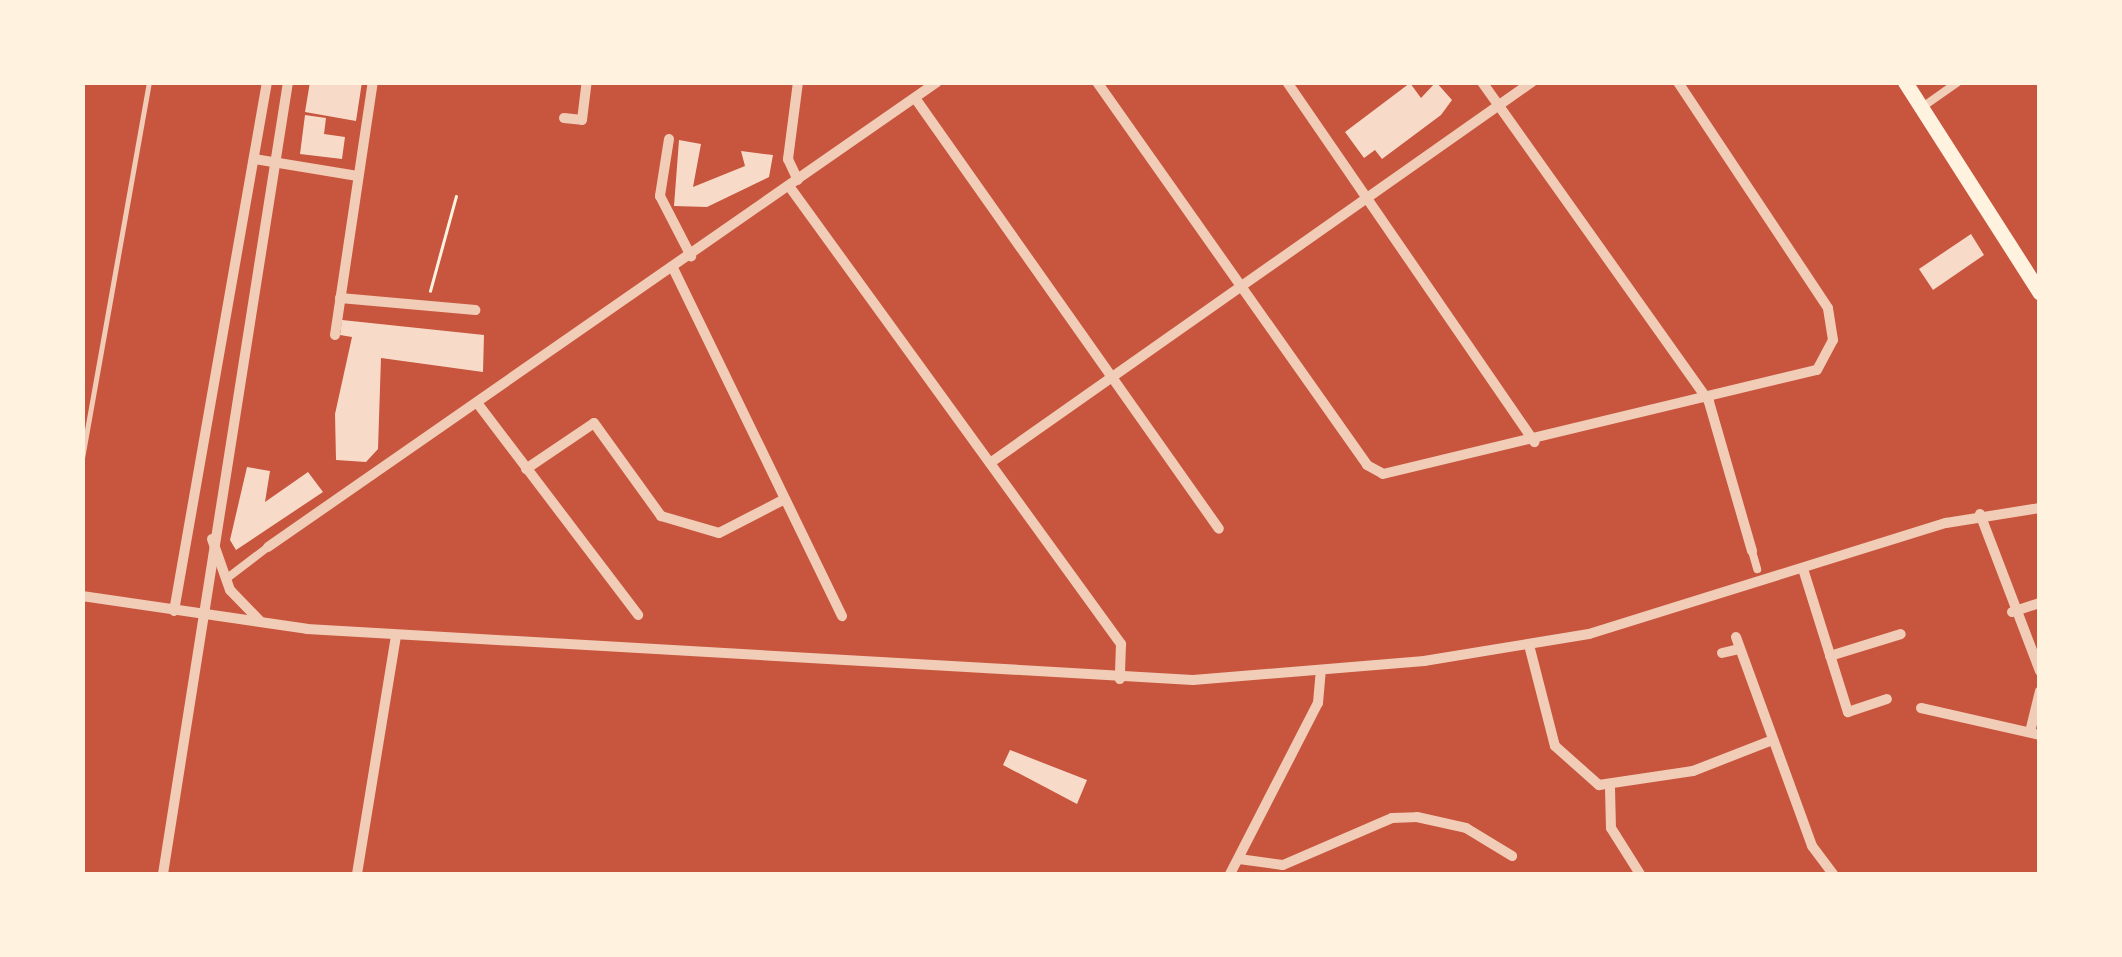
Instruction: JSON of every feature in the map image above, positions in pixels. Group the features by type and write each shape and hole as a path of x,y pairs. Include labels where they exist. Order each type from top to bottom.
{"main road":[{"path":"1905,82 2040,293"}],"street":[{"path":"174,611 268,82"},
{"path":"163,874 202,660 198,614 288,82"},
{"path":"335,335 373,82"},
{"path":"564,118 582,120 587,82"},
{"path":"798,82 788,158 794,183 1120,644 1120,679"},
{"path":"226,579 937,82"},
{"path":"1097,82 1374,471 1534,442 1802,380 1826,358 1832,323 1678,82"},
{"path":"1287,82 1534,442"},
{"path":"1482,82 1709,402 1757,569"},
{"path":"990,464 1532,82"},
{"path":"1921,108 1958,82"},
{"path":"915,98 1219,529"},
{"path":"668,139 660,196 691,256"},
{"path":"254,159 358,176"},
{"path":"673,268 842,616"},
{"path":"340,298 475,310"},
{"path":"478,404 638,615"},
{"path":"526,468 594,423 662,516 719,533 783,500"},
{"path":"82,596 262,623 396,636 1120,679 1320,670 1530,645 1804,572 1980,514 2040,508"},
{"path":"1980,514 2012,612 2040,671"},
{"path":"212,538 226,579 262,623"},
{"path":"1804,572 1848,712 1887,699"},
{"path":"2012,612 2040,603"},
{"path":"1830,656 1902,634"},
{"path":"357,874 396,636"},
{"path":"1722,653 1738,643 1770,741 1833,874"},
{"path":"1530,645 1555,746 1574,769 1610,788 1694,771 1770,741"},
{"path":"1230,874 1318,704 1320,670"},
{"path":"1921,708 2035,734 2040,691"},
{"path":"1610,788 1610,828 1640,874"},
{"path":"1239,859 1284,865 1392,818 1417,817 1466,828 1512,856"}],"lane":[{"path":"82,458 148,82"}],"path":[{"path":"428,303 456,196"}],"building":[{"path":"310,82 362,82 356,121 305,112"},
{"path":"1436,82 1452,100 1441,115 1382,159 1375,150 1364,158 1345,132 1410,83 1421,98"},
{"path":"305,115 326,118 324,134 345,137 342,159 300,154"},
{"path":"679,140 701,144 693,187 745,166 741,151 773,155 769,177 707,207 674,206"},
{"path":"1971,234 1984,255 1933,290 1919,269"},
{"path":"342,320 484,335 483,372 381,358 378,449 366,462 336,460 335,414 352,337 340,335"},
{"path":"247,467 270,471 265,502 308,472 323,492 236,550 230,540"},
{"path":"1010,750 1087,780 1077,804 1003,765"}]}
